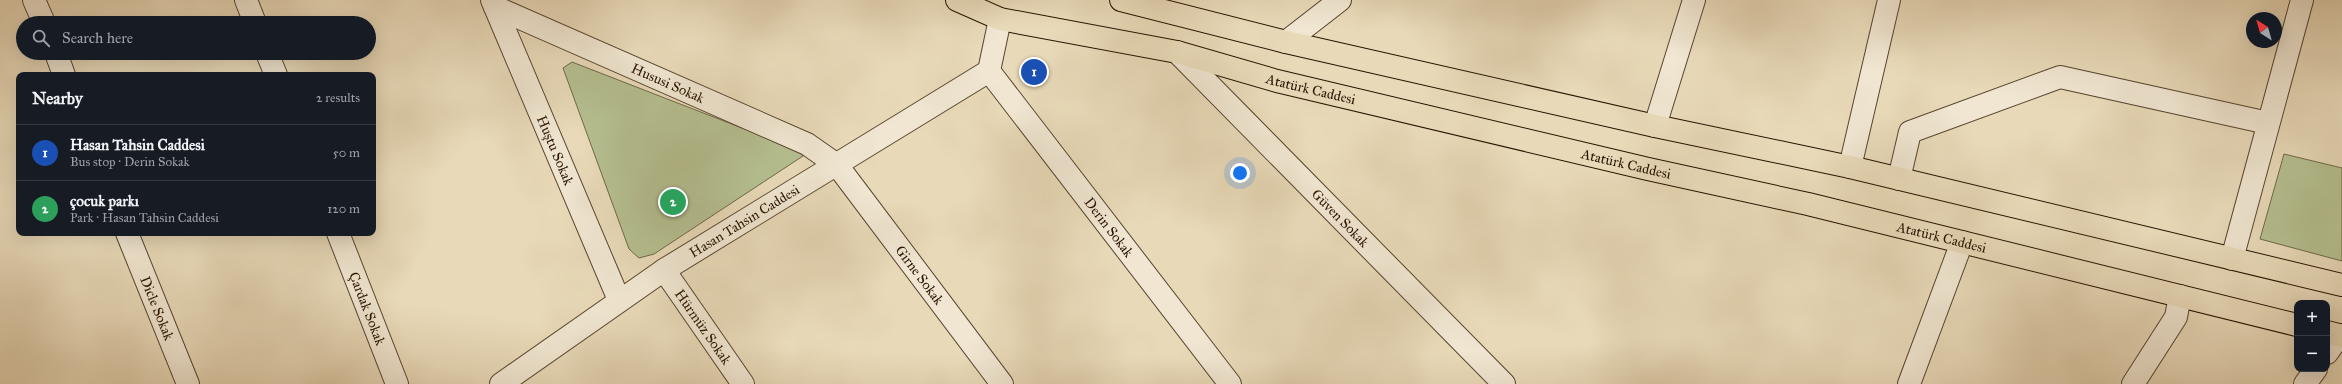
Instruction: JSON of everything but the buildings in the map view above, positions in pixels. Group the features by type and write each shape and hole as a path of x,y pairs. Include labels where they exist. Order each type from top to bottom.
{"main road":[{"name":"Atatürk Caddesi","path":"957,0 1000,19 1177,52 1277,82 1808,204 2294,324"},
{"path":"1121,0 1286,42 1655,126 1850,167 2342,285"}],"street":[{"path":"34,0 41,16"},
{"path":"246,0 252,16"},
{"path":"1286,42 1340,0"},
{"path":"1655,126 1694,0"},
{"path":"1850,167 1888,0"},
{"path":"2232,259 2302,0"},
{"name":"Hususi Sokak","path":"494,3 807,144 837,166"},
{"name":"Huştu Sokak","path":"494,3 620,300"},
{"path":"988,71 1000,19"},
{"name":"Güven Sokak","path":"1177,52 1504,384"},
{"path":"59,60 63,72"},
{"path":"270,60 275,72"},
{"name":"Hasan Tahsin Caddesi","path":"501,384 664,270 837,166 988,71"},
{"name":"Derin Sokak","path":"988,71 1230,384"},
{"path":"1899,179 1910,132 2060,77 2268,123"},
{"name":"Girne Sokak","path":"837,166 1002,384"},
{"name":"Dicle Sokak","path":"128,236 188,384"},
{"name":"Çardak Sokak","path":"339,236 397,384"},
{"path":"1909,384 1962,242"},
{"name":"Hürmüz Sokak","path":"664,270 743,384"},
{"path":"2133,384 2176,317 2180,296"},
{"path":"2330,347 2336,335"},
{"path":"2305,384 2314,372"}],"green space":[{"path":"572,62 796,149 803,156 654,254 639,258 629,249 563,68"},
{"path":"2284,154 2342,168 2342,261 2260,239"}],"place":[{"name":"Hasan Tahsin Caddesi","path":"1034,72"},
{"name":"çocuk parkı","path":"673,202"}]}
